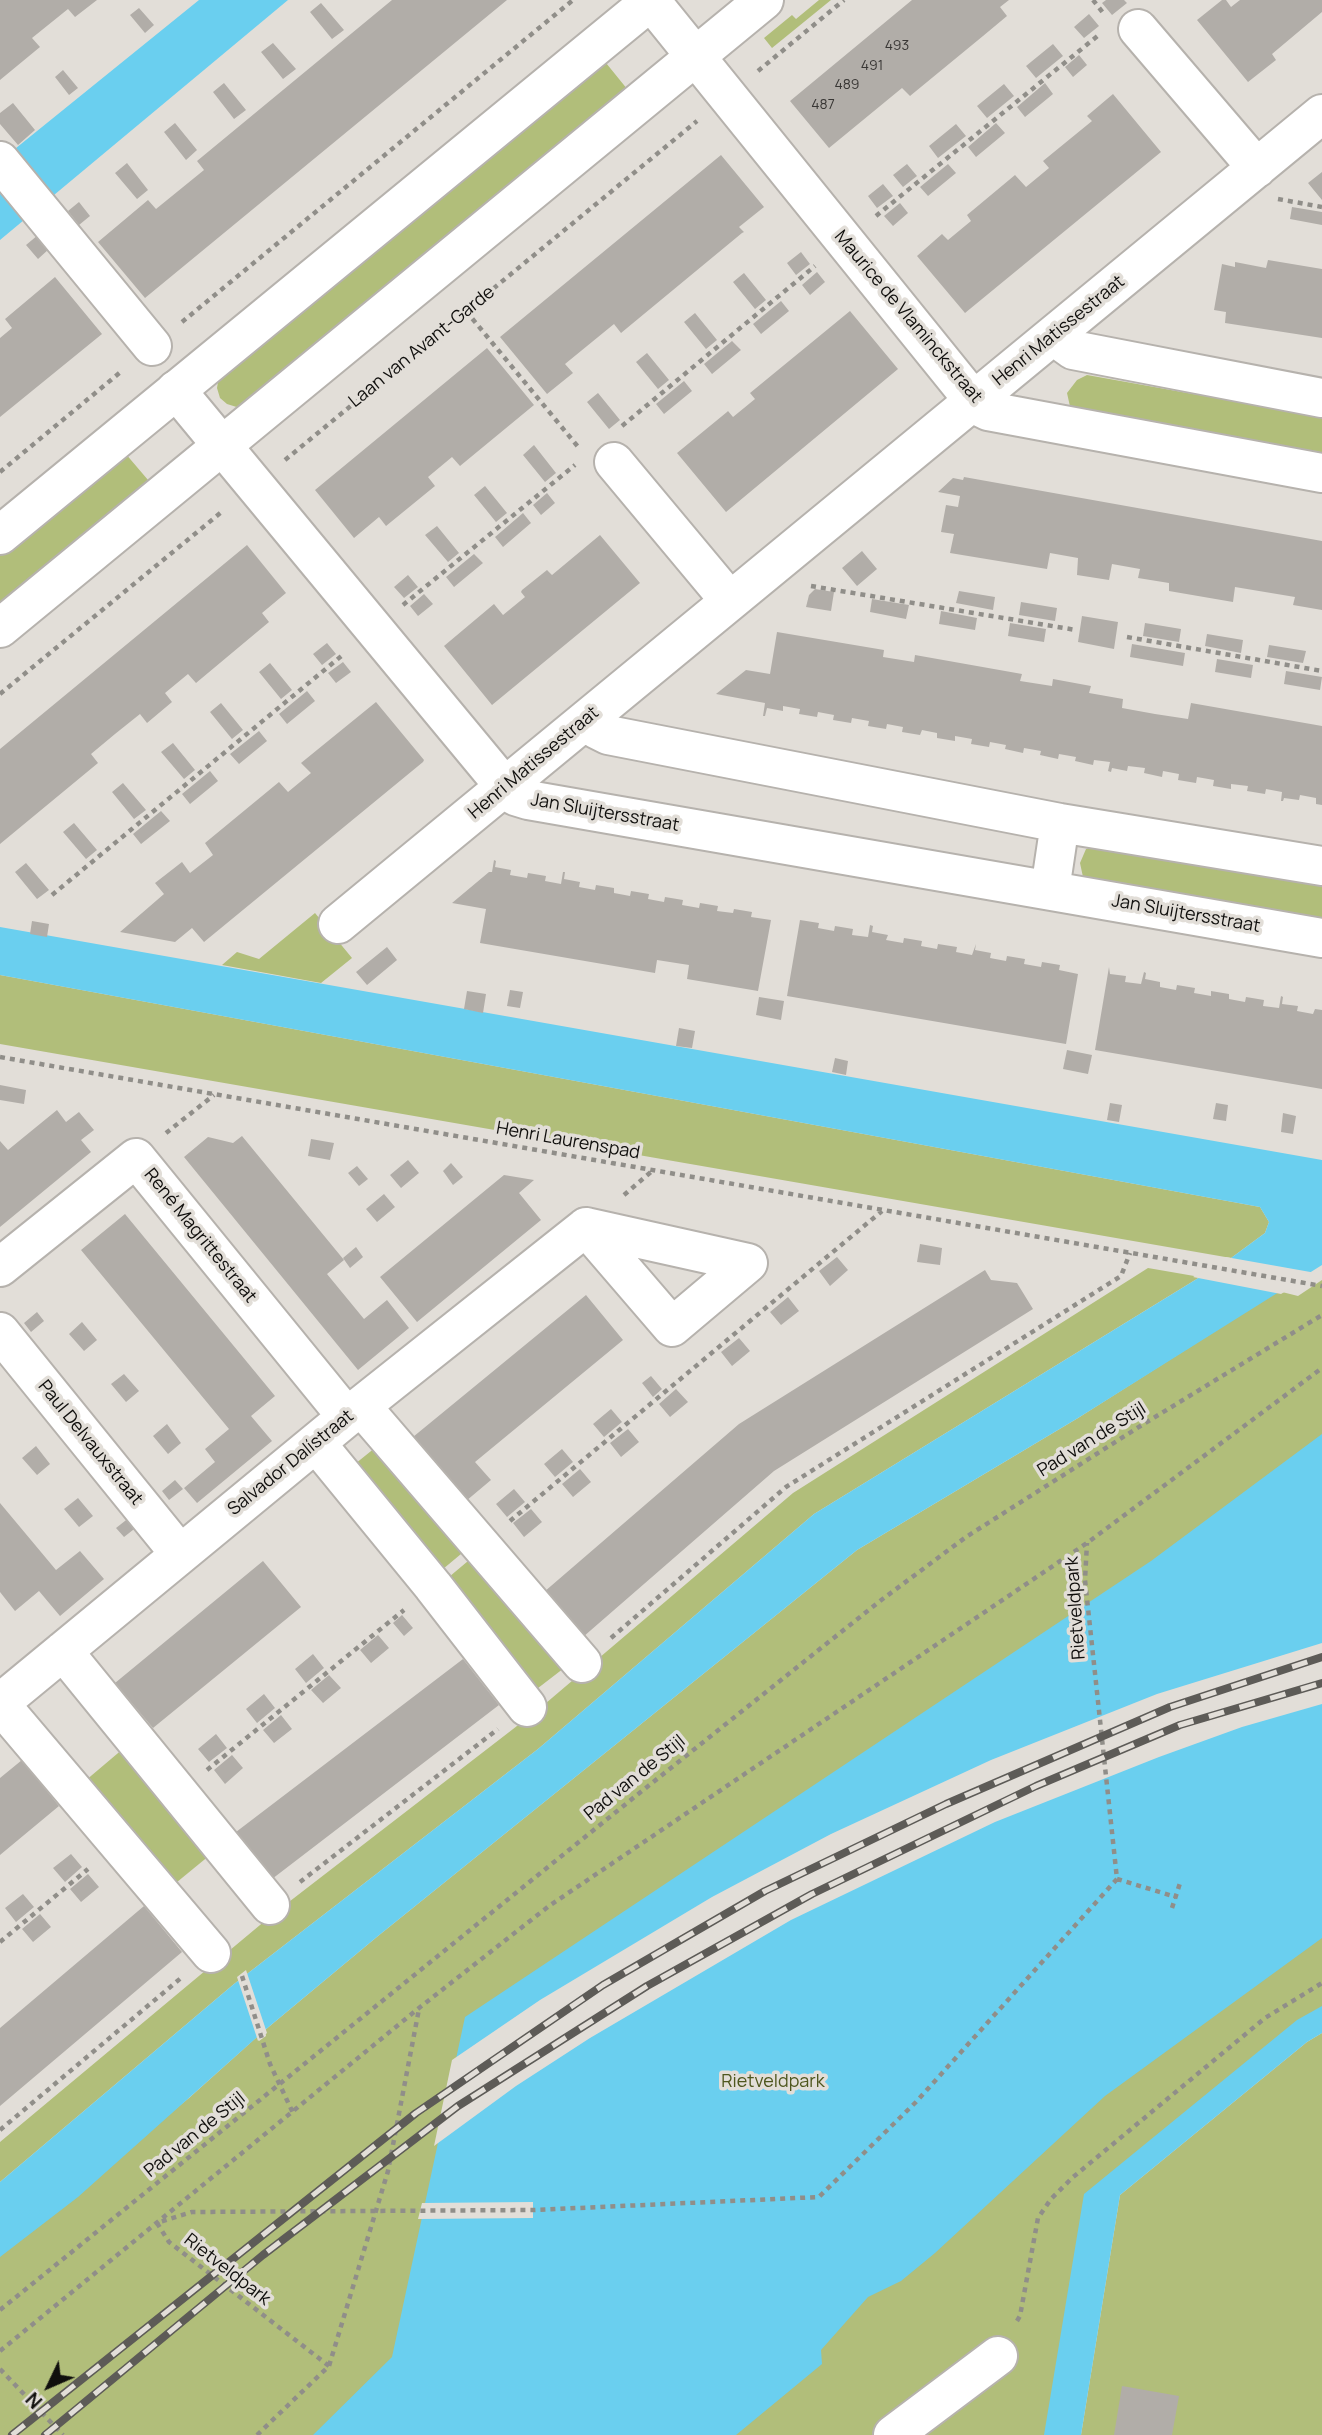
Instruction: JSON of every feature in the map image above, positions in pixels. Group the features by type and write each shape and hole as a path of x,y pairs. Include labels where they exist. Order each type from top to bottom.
{"street":[{"path":"0,535 651,0 696,56"},
{"path":"0,628 764,0"},
{"path":"1138,29 1257,167"},
{"name":"Maurice de Vlaminckstraat","path":"696,56 973,402 988,411 1322,473"},
{"name":"Henri Matissestraat","path":"338,924 1322,114"},
{"path":"0,161 152,346"},
{"path":"1056,334 1073,350 1322,398"},
{"name":"Jan Sluijtersstraat","path":"176,390 515,796 1322,938"},
{"path":"614,462 730,601"},
{"path":"586,720 608,736 1060,823 1322,866"},
{"path":"1050,890 1060,823"},
{"name":"René Magrittestraat","path":"0,1267 136,1158 354,1411 481,1545 582,1663"},
{"name":"Salvador Dalístraat","path":"0,1704 354,1411 586,1227"},
{"name":"Paul Delvauxstraat","path":"0,1332 180,1554"},
{"path":"316,1443 433,1586 527,1707"},
{"path":"63,1651 270,1905"},
{"path":"0,1704 119,1844 226,1963"},
{"path":"893,2435 998,2356"}],"path":[{"path":"0,471 573,0"},
{"name":"Laan van Avant-Garde","path":"0,694 844,0"},
{"path":"467,311 586,456 614,462"},
{"path":"760,577 1076,630"},
{"path":"1127,637 1322,671"},
{"name":"Henri Laurenspad","path":"0,1057 1322,1286"},
{"path":"136,1158 214,1094"},
{"path":"481,1545 883,1210"},
{"name":"Pad van de Stijl","path":"0,2310 637,1794 891,1593 967,1537 1142,1425 1322,1315"},
{"path":"0,2351 419,2008 549,1906 1087,1543 1322,1368"},
{"name":"Rietveldpark","path":"329,2366 169,2242 157,2222 192,2212 534,2210 819,2197 916,2102 1117,1879 1085,1580 1087,1543"},
{"path":"179,1793 433,1586"},
{"path":"0,1942 119,1844"},
{"path":"1117,1879 1176,1896"},
{"path":"1172,1908 1180,1883"},
{"path":"226,1963 293,2113"},
{"path":"998,2356 1020,2316 1038,2218 1051,2199 1072,2178 1265,2018 1322,1983"},
{"path":"257,2435 329,2366 388,2171 419,2008"},
{"path":"0,2369 63,2435"}],"green space":[{"path":"819,0 831,0 772,48 764,38 792,15 796,19"},
{"path":"602,58 632,95 243,409 227,404 220,398 217,388 219,376"},
{"path":"1087,375 1322,417 1322,464 1071,411 1067,393 1077,380"},
{"path":"125,453 154,487 0,613 0,555"},
{"path":"1102,844 1322,882 1322,927 1083,877 1080,863 1086,849"},
{"path":"315,913 352,958 321,983 222,965 237,952 259,959"},
{"path":"0,975 1260,1207 1269,1222 1265,1233 1231,1258 0,1044"},
{"path":"1148,1268 1200,1277 814,1514 538,1749 234,1984 0,2182 0,2142 272,1915 539,1709 793,1493"},
{"name":"Rietveldpark","path":"1322,1280 1322,2011 1111,2182 1060,2435 0,2435 0,2250 189,2098 258,2036 259,2041 266,2036 265,2030 378,1936 857,1550 1078,1418 1278,1291 1298,1296"},
{"path":"381,1443 467,1549 437,1574 350,1468"},
{"path":"474,1556 568,1665 529,1695 443,1582"},
{"path":"124,1748 210,1855 171,1887 85,1781"},
{"path":"1322,2033 1322,2435 1081,2435 1120,2195 1307,2042"}],"water":[{"path":"199,0 288,0 0,240 0,161"},
{"path":"0,927 1322,1160 1322,1265 1078,1418 857,1550 378,1936 265,2030 78,2197 0,2257 0,2182 234,1984 538,1749 814,1514 1231,1258 1265,1233 1269,1222 1260,1207 0,975"},
{"path":"1322,1434 1322,1938 1105,2096 935,2253 901,2281 868,2297 821,2350 822,2364 736,2435 313,2435 392,2357 465,2017 1151,1561"},
{"path":"1322,2006 1322,2033 1307,2042 1120,2195 1081,2435 1044,2435 1084,2194 1297,2020"}],"pier":[{"path":"1226,1257 1316,1273 1281,1294 1193,1277"},
{"path":"1322,1643 1322,1704 1242,1727 995,1822 791,1920 590,2038 516,2086 434,2146 452,2060 540,2000 712,1897 831,1834 991,1760 1157,1694"},
{"path":"246,1970 267,2033 258,2041 237,1977"},
{"path":"533,2202 533,2218 418,2219 422,2203"}],"building":[{"path":"0,0 97,0 75,17 68,9 32,38 40,47 0,80"},
{"path":"392,0 507,0 145,298 98,242 148,200 156,209 204,170 197,161"},
{"path":"912,0 1009,0 1000,7 1007,16 983,36 910,96 902,88 829,148 790,101"},
{"path":"1106,0 1124,0 1127,3 1112,15 1102,3"},
{"path":"1222,0 1226,0 1231,7 1240,0 1322,0 1322,12 1272,54 1276,60 1248,82 1197,20"},
{"path":"321,3 344,30 332,39 310,12"},
{"path":"139,8 154,25 145,33 130,15"},
{"path":"1089,14 1099,26 1084,38 1074,27"},
{"path":"273,43 296,69 283,79 261,52"},
{"path":"1053,44 1063,56 1036,78 1026,66"},
{"path":"1079,55 1087,65 1073,77 1065,67"},
{"path":"63,70 78,88 69,95 55,77"},
{"path":"224,83 246,110 234,119 213,92"},
{"path":"1045,83 1053,94 1025,117 1017,107"},
{"path":"1004,84 1014,96 987,118 977,106"},
{"path":"1113,94 1161,152 965,313 917,256 942,234 948,240 971,221 967,215 1015,175 1026,187 1049,168 1043,161 1092,121 1087,116"},
{"path":"13,103 35,130 18,145 0,124 0,113"},
{"path":"175,123 197,150 186,160 164,132"},
{"path":"996,123 1005,133 976,157 968,147"},
{"path":"956,124 966,136 938,158 929,146"},
{"path":"721,155 764,207 739,227 744,232 621,333 614,324 565,364 573,373 547,394 500,337"},
{"path":"127,163 148,190 137,199 115,173"},
{"path":"907,164 917,176 903,187 893,175"},
{"path":"948,164 956,173 928,196 920,187"},
{"path":"1322,172 1322,200 1308,183"},
{"path":"883,184 893,196 877,208 868,196"},
{"path":"79,202 90,216 79,225 68,211"},
{"path":"900,203 908,213 893,226 884,216"},
{"path":"1292,207 1322,212 1322,225 1290,219"},
{"path":"38,235 49,249 38,259 26,245"},
{"path":"801,252 810,264 796,275 787,263"},
{"path":"1268,260 1322,269 1322,338 1225,323 1226,312 1214,310 1222,264 1235,267 1235,262 1266,268"},
{"path":"817,272 825,282 810,295 802,285"},
{"path":"744,273 766,300 755,309 733,282"},
{"path":"55,277 102,334 0,417 0,338 12,328 5,319"},
{"path":"781,301 789,311 761,334 753,324"},
{"path":"850,311 898,369 726,512 677,453 728,411 733,417 755,399 750,393"},
{"path":"695,313 717,340 706,349 684,322"},
{"path":"732,341 741,350 712,374 704,364"},
{"path":"487,348 534,405 460,466 452,457 428,477 435,486 386,526 379,517 354,538 315,490"},
{"path":"647,353 669,380 658,389 636,362"},
{"path":"684,381 692,391 664,414 656,404"},
{"path":"598,393 620,420 609,429 587,402"},
{"path":"534,445 556,473 545,482 523,455"},
{"path":"964,477 1322,541 1322,610 1293,605 1295,597 1235,587 1233,602 1169,591 1169,583 1138,578 1140,569 1112,564 1109,580 1077,575 1078,558 1050,553 1047,569 950,553 954,534 941,532 946,505 958,507 960,496 938,492 953,478 963,480"},
{"path":"485,486 507,513 496,522 474,495"},
{"path":"547,493 555,503 541,515 533,505"},
{"path":"523,513 531,523 503,547 495,537"},
{"path":"437,526 459,553 448,562 425,535"},
{"path":"600,535 640,583 492,705 444,646 494,604 503,615 525,597 522,590 547,570 552,575"},
{"path":"247,545 286,593 262,613 269,622 196,683 188,674 165,693 172,702 147,723 140,714 115,734 91,754 98,763 0,844 0,749"},
{"path":"862,551 877,569 857,586 842,568"},
{"path":"474,554 483,563 454,587 446,577"},
{"path":"408,575 418,587 404,598 394,587"},
{"path":"815,589 834,592 831,611 806,607 809,595"},
{"path":"959,591 995,597 993,610 956,603"},
{"path":"424,594 433,604 418,616 410,606"},
{"path":"872,599 909,605 906,619 870,612"},
{"path":"1021,602 1057,608 1055,621 1019,615"},
{"path":"941,611 977,618 975,630 939,624"},
{"path":"1082,616 1118,622 1114,649 1078,642"},
{"path":"1010,623 1046,629 1044,642 1008,636"},
{"path":"1145,623 1181,629 1179,642 1143,636"},
{"path":"777,632 884,650 883,657 914,662 915,655 1022,674 1020,681 1052,686 1053,679 1091,686 1089,693 1123,699 1122,708 1155,714 1188,719 1191,703 1322,726 1322,805 1316,804 1316,798 1300,795 1299,800 1284,798 1281,801 1282,792 1266,789 1265,794 1247,791 1248,786 1231,784 1231,789 1213,786 1214,780 1197,777 1196,783 1178,780 1179,774 1163,771 1162,777 1144,773 1145,768 1128,766 1127,771 1112,768 1111,772 1108,771 1110,762 1094,760 1093,765 1075,761 1076,757 1059,754 1058,759 1040,755 1041,751 1024,748 1023,753 1005,749 1006,745 990,742 989,747 971,744 972,739 955,736 955,741 937,738 937,733 922,730 920,735 902,732 903,727 887,724 886,729 868,726 869,721 852,718 851,723 833,720 834,715 818,712 817,717 799,714 800,709 783,706 783,711 767,708 763,716 765,703 716,694 746,670 770,674"},
{"path":"1207,634 1243,640 1241,653 1205,646"},
{"path":"327,643 336,654 322,665 313,654"},
{"path":"1132,644 1185,653 1183,666 1130,657"},
{"path":"1269,645 1306,651 1303,663 1267,657"},
{"path":"1217,659 1253,665 1251,678 1215,672"},
{"path":"343,662 351,672 336,683 328,673"},
{"path":"270,663 292,690 281,699 259,672"},
{"path":"1286,671 1322,677 1320,690 1284,684"},
{"path":"307,691 315,701 287,724 279,714"},
{"path":"376,702 423,762 204,942 192,928 175,942 120,932 164,894 155,883 182,862 190,873 213,855 205,843 279,782 288,792 311,773 301,763"},
{"path":"221,703 243,730 232,739 210,712"},
{"path":"259,731 267,741 239,764 230,754"},
{"path":"173,743 195,770 184,779 161,752"},
{"path":"210,771 218,781 190,804 182,794"},
{"path":"123,783 146,810 134,819 112,792"},
{"path":"161,811 170,821 141,844 133,834"},
{"path":"74,823 97,850 86,859 63,832"},
{"path":"494,860 495,867 511,870 510,875 527,878 528,873 546,876 545,881 561,884 565,872 564,879 580,882 579,887 595,890 596,885 614,888 614,893 630,896 631,891 649,894 648,899 664,902 665,897 683,900 682,905 699,908 700,903 718,906 717,911 733,913 734,909 752,912 751,917 771,920 758,991 687,979 689,965 657,960 655,973 480,943 486,909 452,903 492,872"},
{"path":"26,863 49,890 37,899 15,872"},
{"path":"800,920 819,923 818,928 834,931 835,926 853,929 852,935 868,937 870,925 873,926 872,932 888,935 886,940 903,943 904,938 922,941 921,946 937,949 938,944 957,947 956,952 972,955 976,944 975,950 991,953 990,958 1006,961 1007,956 1025,959 1024,964 1041,967 1042,962 1060,965 1059,970 1078,974 1066,1044 787,996"},
{"path":"32,921 49,924 47,937 30,934"},
{"path":"387,947 397,960 367,985 356,972"},
{"path":"1109,967 1110,974 1126,976 1125,982 1141,984 1144,972 1145,979 1160,982 1160,987 1176,990 1177,985 1195,988 1194,993 1211,996 1211,991 1229,994 1229,999 1245,1002 1246,997 1264,1000 1263,1006 1279,1008 1281,996 1282,1004 1298,1006 1297,1011 1313,1014 1315,1009 1322,1010 1322,1089 1095,1050"},
{"path":"510,990 523,992 520,1008 507,1006"},
{"path":"467,991 486,994 483,1013 464,1009"},
{"path":"759,997 784,1001 781,1020 756,1015"},
{"path":"679,1028 695,1031 692,1048 676,1046"},
{"path":"1067,1050 1092,1055 1088,1074 1063,1069"},
{"path":"835,1058 848,1061 846,1075 832,1072"},
{"path":"0,1085 26,1090 24,1104 0,1100"},
{"path":"1110,1103 1122,1105 1119,1122 1107,1120"},
{"path":"1216,1103 1228,1105 1226,1121 1213,1119"},
{"path":"57,1110 66,1122 79,1112 94,1130 81,1140 91,1152 0,1227 0,1141 8,1150"},
{"path":"1283,1113 1296,1116 1293,1134 1281,1132"},
{"path":"242,1136 344,1260 327,1274 364,1319 387,1300 409,1328 358,1370 184,1157 208,1137 233,1143"},
{"path":"311,1139 334,1143 330,1160 308,1156"},
{"path":"408,1160 419,1173 401,1188 390,1175"},
{"path":"451,1163 463,1177 453,1185 443,1171"},
{"path":"357,1166 368,1179 359,1186 348,1173"},
{"path":"504,1175 534,1180 519,1193 541,1220 417,1322 380,1277"},
{"path":"384,1194 395,1207 377,1222 366,1209"},
{"path":"125,1214 275,1396 251,1416 272,1441 197,1503 184,1488 215,1462 205,1449 229,1429 81,1250"},
{"path":"920,1244 942,1248 940,1265 917,1262"},
{"path":"356,1247 363,1257 350,1268 343,1258"},
{"path":"837,1257 848,1270 830,1286 819,1271"},
{"path":"985,1270 991,1280 1017,1283 1033,1309 774,1471 583,1637 544,1592 739,1424"},
{"path":"586,1295 623,1340 475,1462 491,1480 466,1501 413,1437"},
{"path":"788,1297 799,1311 781,1325 770,1312"},
{"path":"37,1312 44,1321 31,1332 24,1323"},
{"path":"82,1322 97,1340 84,1351 69,1334"},
{"path":"739,1338 750,1351 732,1366 721,1352"},
{"path":"124,1374 139,1391 126,1402 111,1384"},
{"path":"651,1376 662,1389 653,1397 642,1383"},
{"path":"676,1389 688,1402 670,1417 659,1404"},
{"path":"611,1409 622,1422 604,1437 593,1424"},
{"path":"167,1424 181,1443 168,1454 153,1436"},
{"path":"628,1429 639,1442 621,1457 610,1443"},
{"path":"36,1446 50,1464 37,1475 22,1458"},
{"path":"562,1449 573,1462 555,1477 544,1464"},
{"path":"580,1469 591,1482 573,1497 562,1484"},
{"path":"175,1480 183,1489 169,1500 162,1491"},
{"path":"514,1489 525,1502 507,1517 496,1504"},
{"path":"78,1498 93,1516 79,1527 64,1509"},
{"path":"0,1503 56,1570 80,1551 104,1579 60,1616 39,1591 15,1611 0,1592"},
{"path":"531,1509 542,1522 524,1537 513,1523"},
{"path":"130,1517 138,1526 124,1537 116,1528"},
{"path":"263,1561 301,1607 153,1728 115,1683"},
{"path":"402,1615 413,1628 404,1636 393,1623"},
{"path":"378,1635 389,1648 371,1663 360,1650"},
{"path":"313,1654 324,1668 306,1683 295,1669"},
{"path":"463,1659 499,1705 272,1879 236,1832"},
{"path":"329,1675 341,1688 323,1703 311,1690"},
{"path":"264,1694 275,1708 257,1723 246,1709"},
{"path":"281,1715 292,1729 274,1743 263,1730"},
{"path":"216,1734 227,1748 209,1762 198,1749"},
{"path":"232,1755 243,1768 225,1784 214,1770"},
{"path":"22,1760 59,1806 0,1855 0,1778"},
{"path":"71,1854 82,1867 65,1882 53,1868"},
{"path":"88,1874 99,1887 81,1902 70,1889"},
{"path":"23,1894 34,1907 16,1922 5,1908"},
{"path":"144,1906 182,1952 0,2106 0,2028"},
{"path":"40,1914 51,1927 33,1942 22,1929"},
{"path":"1122,2386 1179,2396 1172,2435 1114,2435"}],"railway":[{"path":"12,2435 416,2113 603,1985 765,1891 946,1804 1170,1707 1322,1657"},
{"path":"45,2435 263,2255 458,2106 647,1986 812,1894 1036,1786 1180,1725 1322,1683"}]}
